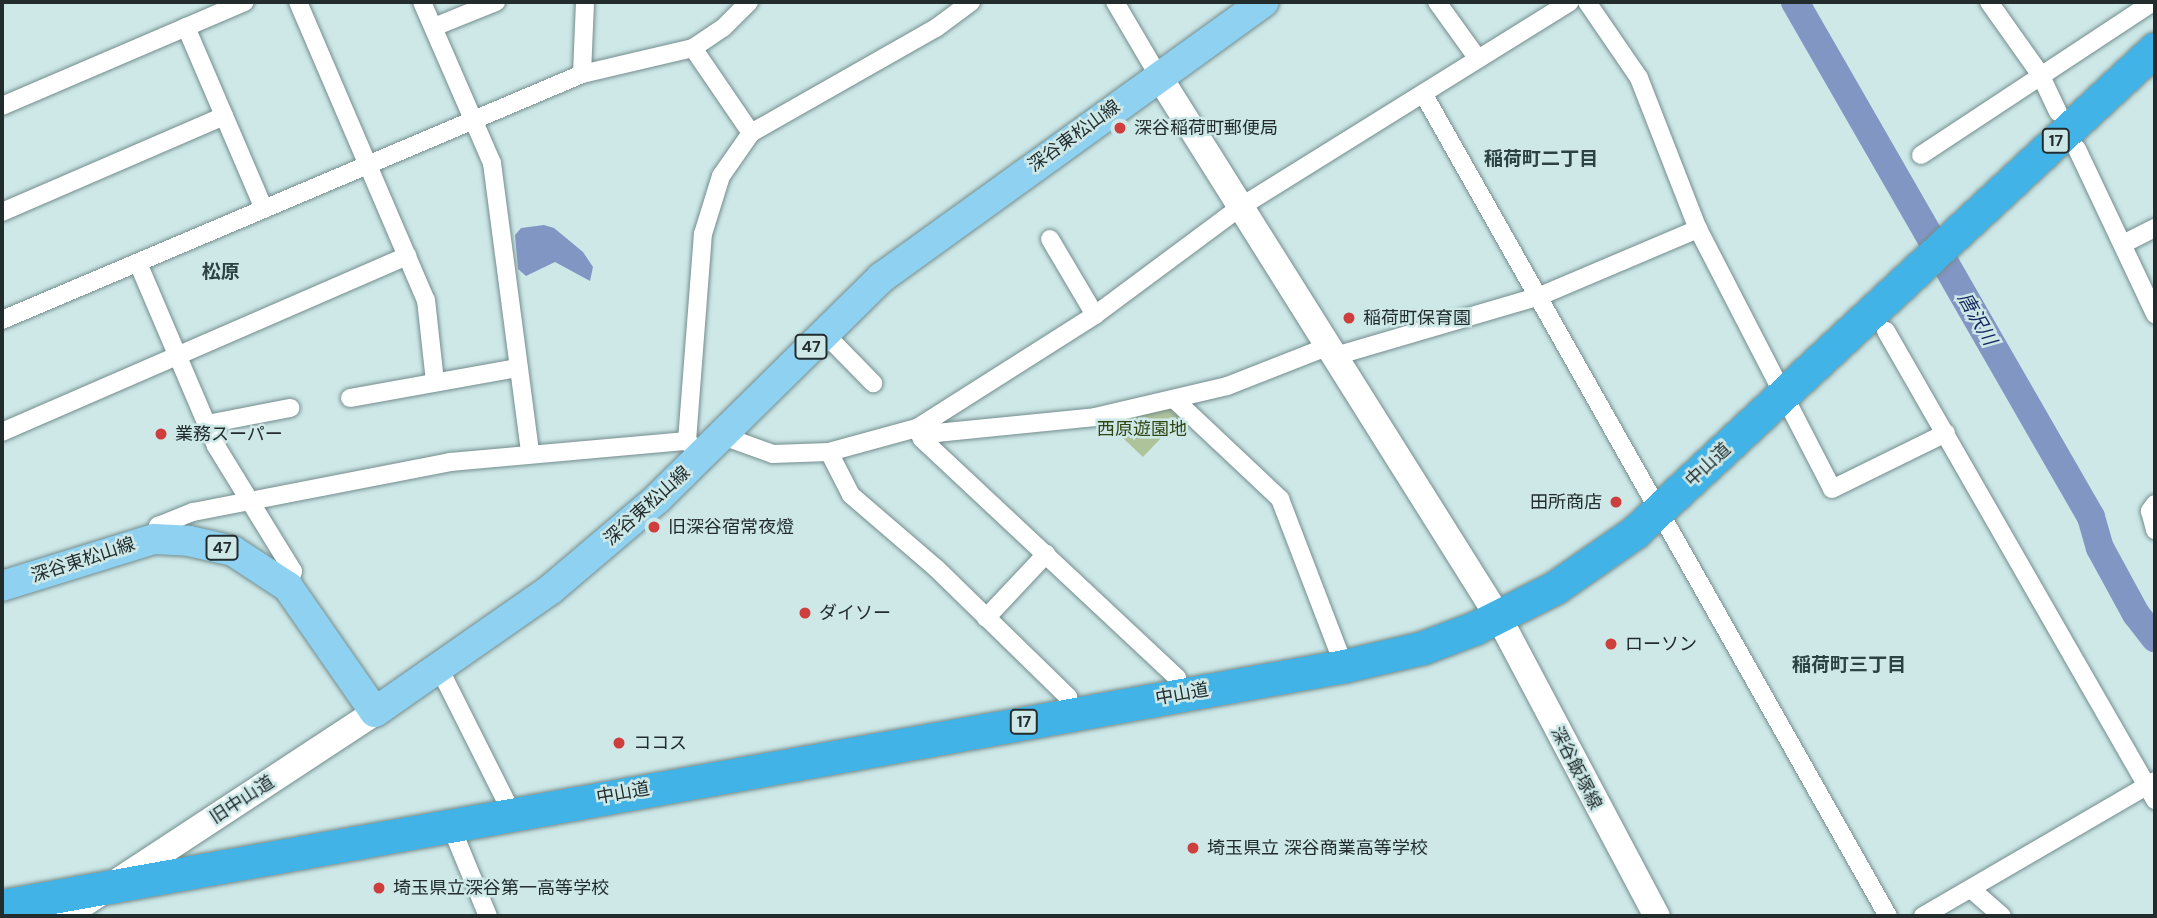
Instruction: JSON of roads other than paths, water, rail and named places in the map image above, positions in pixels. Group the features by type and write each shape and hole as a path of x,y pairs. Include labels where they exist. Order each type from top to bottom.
{"highway":[{"name":"中山道","path":"2,906 1344,666 1422,648 1499,618 1584,570 1659,511 2155,49"}],"main road":[{"name":"深谷東松山線","path":"2,586 154,539 189,541 233,551 288,587 375,712 551,589 825,334 881,278 1158,75 1264,2"}],"street":[{"path":"2,106 245,2"},
{"path":"298,2 426,300 435,381"},
{"path":"422,2 492,163 530,453"},
{"path":"434,27 496,2"},
{"path":"582,74 584,2"},
{"path":"704,444 706,213 721,176 751,133 936,28 971,2"},
{"path":"1115,2 1158,75"},
{"path":"1437,2 1478,59"},
{"path":"154,539 158,526 181,516 252,499 450,462 530,453 704,444 773,454 829,452 916,428 1095,315 1242,206 1570,2"},
{"path":"1587,2 1639,78 1698,229 1832,489 1946,433"},
{"path":"1989,2 2040,74 2058,112"},
{"path":"1921,155 2040,74 2153,2"},
{"path":"2,320 582,74 693,48 723,29 746,3"},
{"path":"186,27 264,209"},
{"path":"693,48 751,133"},
{"name":"深谷飯塚線","path":"1158,75 1499,618 1657,916"},
{"path":"1424,95 1888,916"},
{"path":"2,212 224,116"},
{"path":"2077,149 2155,314"},
{"path":"2123,244 2155,228"},
{"path":"916,428 936,433 1095,416 1238,383 1332,351 1540,296 1698,229"},
{"path":"1051,239 1095,315"},
{"path":"2,432 177,353 407,256"},
{"path":"138,263 216,446 252,499 293,571 288,587"},
{"path":"1886,331 2153,789 1923,916"},
{"path":"825,334 873,383"},
{"path":"351,398 517,368"},
{"path":"1174,399 1280,499 1344,666"},
{"path":"207,424 290,408"},
{"path":"916,428 922,439 1177,678 1181,694"},
{"path":"829,452 851,495 1068,697 1071,714"},
{"path":"2155,503 2150,511 2155,530"},
{"path":"986,618 1046,554"},
{"path":"439,668 512,813"},
{"name":"旧中山道","path":"65,916 375,712"},
{"path":"450,824 488,916"},
{"path":"1971,889 2002,916"}],"water":[{"path":"544,225 554,228 583,252 593,267 590,281 555,262 526,276 518,269 515,235 521,228"}],"waterway":[{"name":"唐沢川","path":"1795,2 2091,517 2100,548 2136,614 2155,638"}],"place":[{"name":"深谷稲荷町郵便局","path":"1120,128"},
{"name":"稲荷町保育園","path":"1349,318"},
{"name":"業務スーパー","path":"161,434"},
{"name":"田所商店","path":"1616,502"},
{"name":"旧深谷宿常夜燈","path":"654,527"},
{"name":"ダイソー","path":"805,613"},
{"name":"ローソン","path":"1611,644"},
{"name":"ココス","path":"619,743"},
{"name":"埼玉県立 深谷商業高等学校","path":"1193,848"},
{"name":"埼玉県立深谷第一高等学校","path":"379,888"}],"district":[{"name":"稲荷町二丁目","path":"1541,159"},
{"name":"松原","path":"221,272"},
{"name":"稲荷町三丁目","path":"1849,665"}],"park label":[{"name":"西原遊園地","path":"1142,429"}]}
